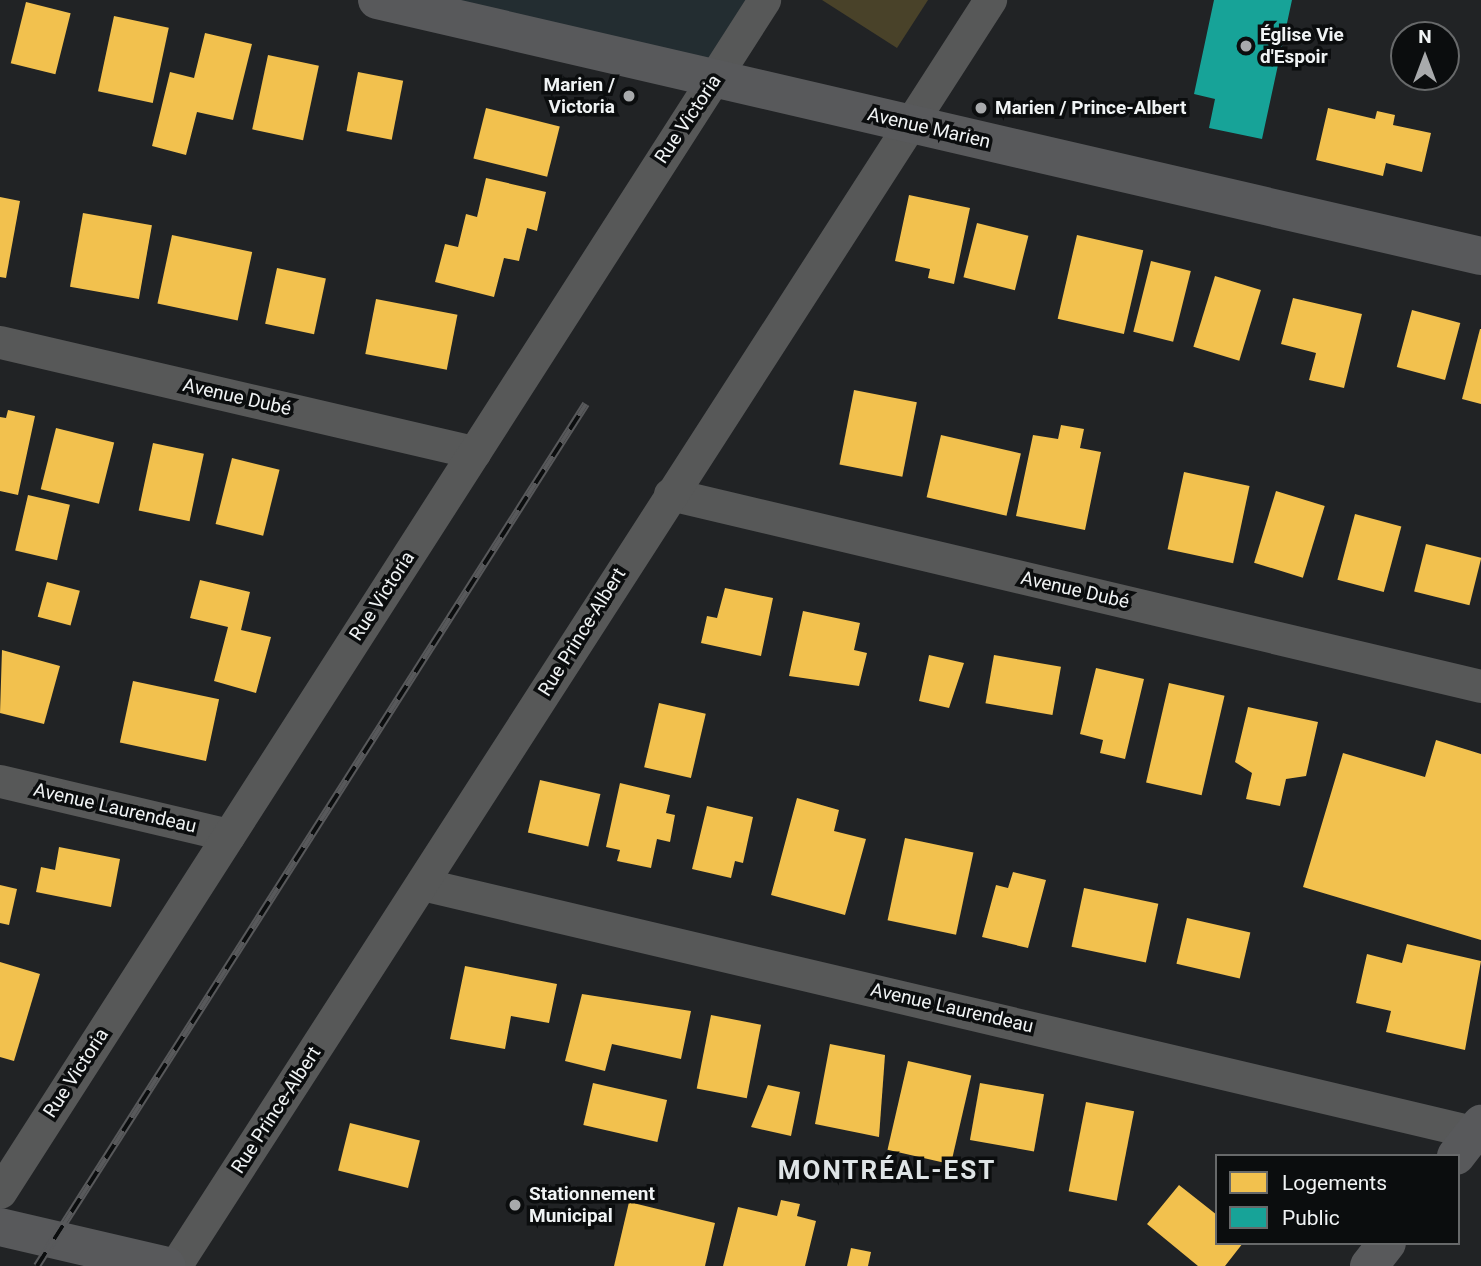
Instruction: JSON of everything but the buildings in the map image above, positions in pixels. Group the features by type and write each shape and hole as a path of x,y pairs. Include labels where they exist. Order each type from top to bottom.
{"street":[{"name":"Avenue Marien","path":"377,0 1481,256"},
{"name":"Rue Victoria","path":"0,1192 764,0"},
{"name":"Rue Prince-Albert","path":"175,1266 990,0"},
{"name":"Avenue Dubé","path":"0,342 474,452"},
{"name":"Avenue Dubé","path":"670,494 1481,686"},
{"name":"Avenue Laurendeau","path":"0,781 229,835"},
{"name":"Avenue Laurendeau","path":"422,884 1473,1136"},
{"path":"0,1227 167,1266"},
{"path":"1370,1266 1386,1245"}],"shaded area":[{"path":"429,0 764,0 715,79"},
{"path":"822,0 928,0 897,48"}],"railway":[{"path":"37,1266 586,404"}],"place":[{"name":"Église Vie d'Espoir","path":"1246,46"},
{"name":"Marien / Victoria","path":"629,96"},
{"name":"Marien / Prince-Albert","path":"981,108"},
{"name":"Stationnement Municipal","path":"515,1205"}],"district":[{"name":"MONTRÉAL-EST","path":"887,1171"}]}
